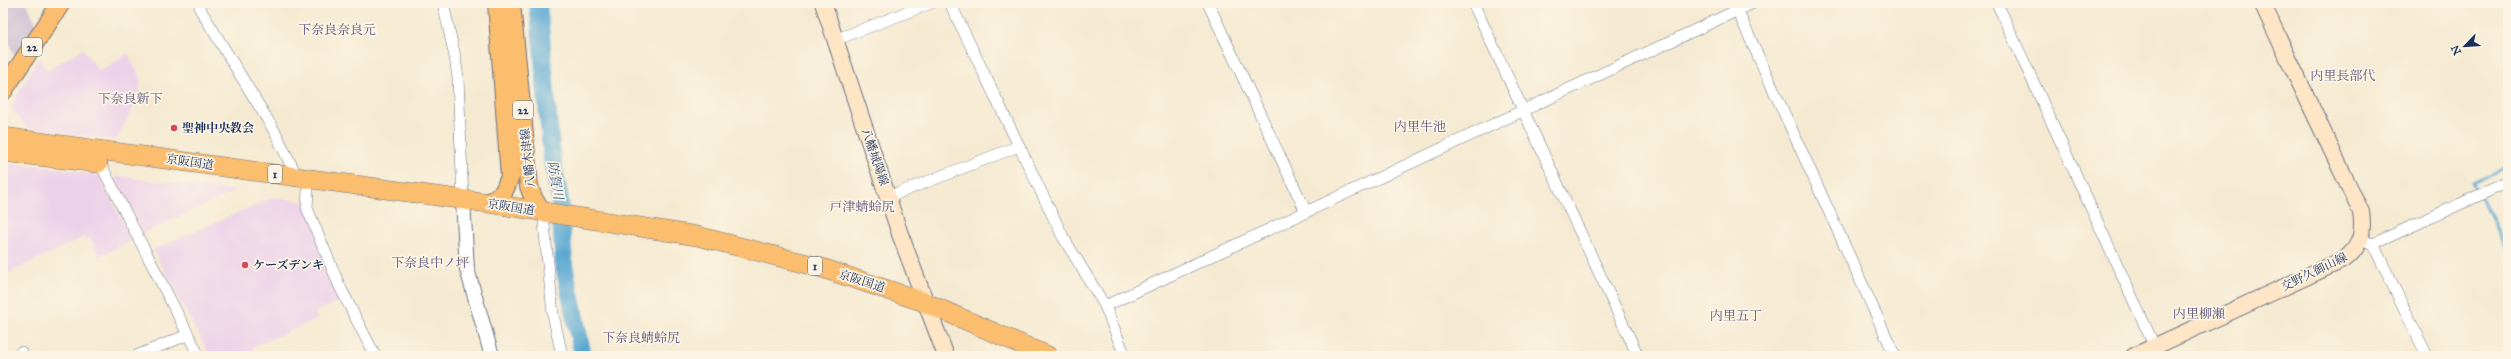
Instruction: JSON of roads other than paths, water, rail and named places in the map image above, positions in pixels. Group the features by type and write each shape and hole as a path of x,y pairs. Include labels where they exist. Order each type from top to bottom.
{"highway":[{"name":"京阪国道","path":"3,137 302,184 546,219 571,221 630,236 768,264 927,309 1048,356"},
{"name":"京阪国道","path":"3,152 302,184"},
{"name":"京阪国道","path":"463,206 488,203 546,219"},
{"name":"京阪国道","path":"927,309 1019,356"}],"main road":[{"name":"22","path":"3,91 61,3"},
{"name":"八幡木津線","path":"488,203 504,193 510,177 497,3"},
{"name":"八幡木津線","path":"511,3 529,186 534,200 546,219"},
{"name":"八幡城陽線","path":"822,3 927,309 946,356"},
{"path":"2262,3 2361,212 2367,241"},
{"name":"交野久御山線","path":"2134,356 2157,351 2345,259 2367,241"}],"street":[{"path":"200,3 200,9 276,132 302,184 307,208 340,286 375,356"},
{"path":"443,3 458,78 467,269 492,356"},
{"path":"835,40 931,3"},
{"path":"950,3 1063,237 1106,306 1125,356"},
{"path":"1208,3 1306,212"},
{"path":"1473,3 1638,356"},
{"path":"1106,306 1523,111 1735,7 1752,3"},
{"path":"1997,3 2157,351"},
{"path":"1735,7 1896,356"},
{"path":"888,197 1019,146"},
{"path":"100,163 199,356"},
{"path":"2426,356 2367,241 2508,182"},
{"path":"546,219 553,314 562,356"},
{"path":"136,356 187,335"}],"waterway":[{"name":"防賀川","path":"538,3 552,160 560,200 564,265 583,356"},
{"path":"2478,193 2472,183 2508,167"},
{"path":"2481,197 2508,254"}],"place":[{"name":"聖神中央教会","path":"174,128"},
{"name":"ケーズデンキ","path":"245,265"}],"district":[{"name":"下奈良奈良元","path":"337,29"},
{"name":"内里長部代","path":"2343,75"},
{"name":"下奈良新下","path":"130,98"},
{"name":"内里牛池","path":"1420,126"},
{"name":"戸津蜻蛉尻","path":"862,206"},
{"name":"下奈良中ノ坪","path":"430,262"},
{"name":"内里柳瀬","path":"2199,313"},
{"name":"内里五丁","path":"1736,315"},
{"name":"下奈良蜻蛉尻","path":"641,337"}]}
